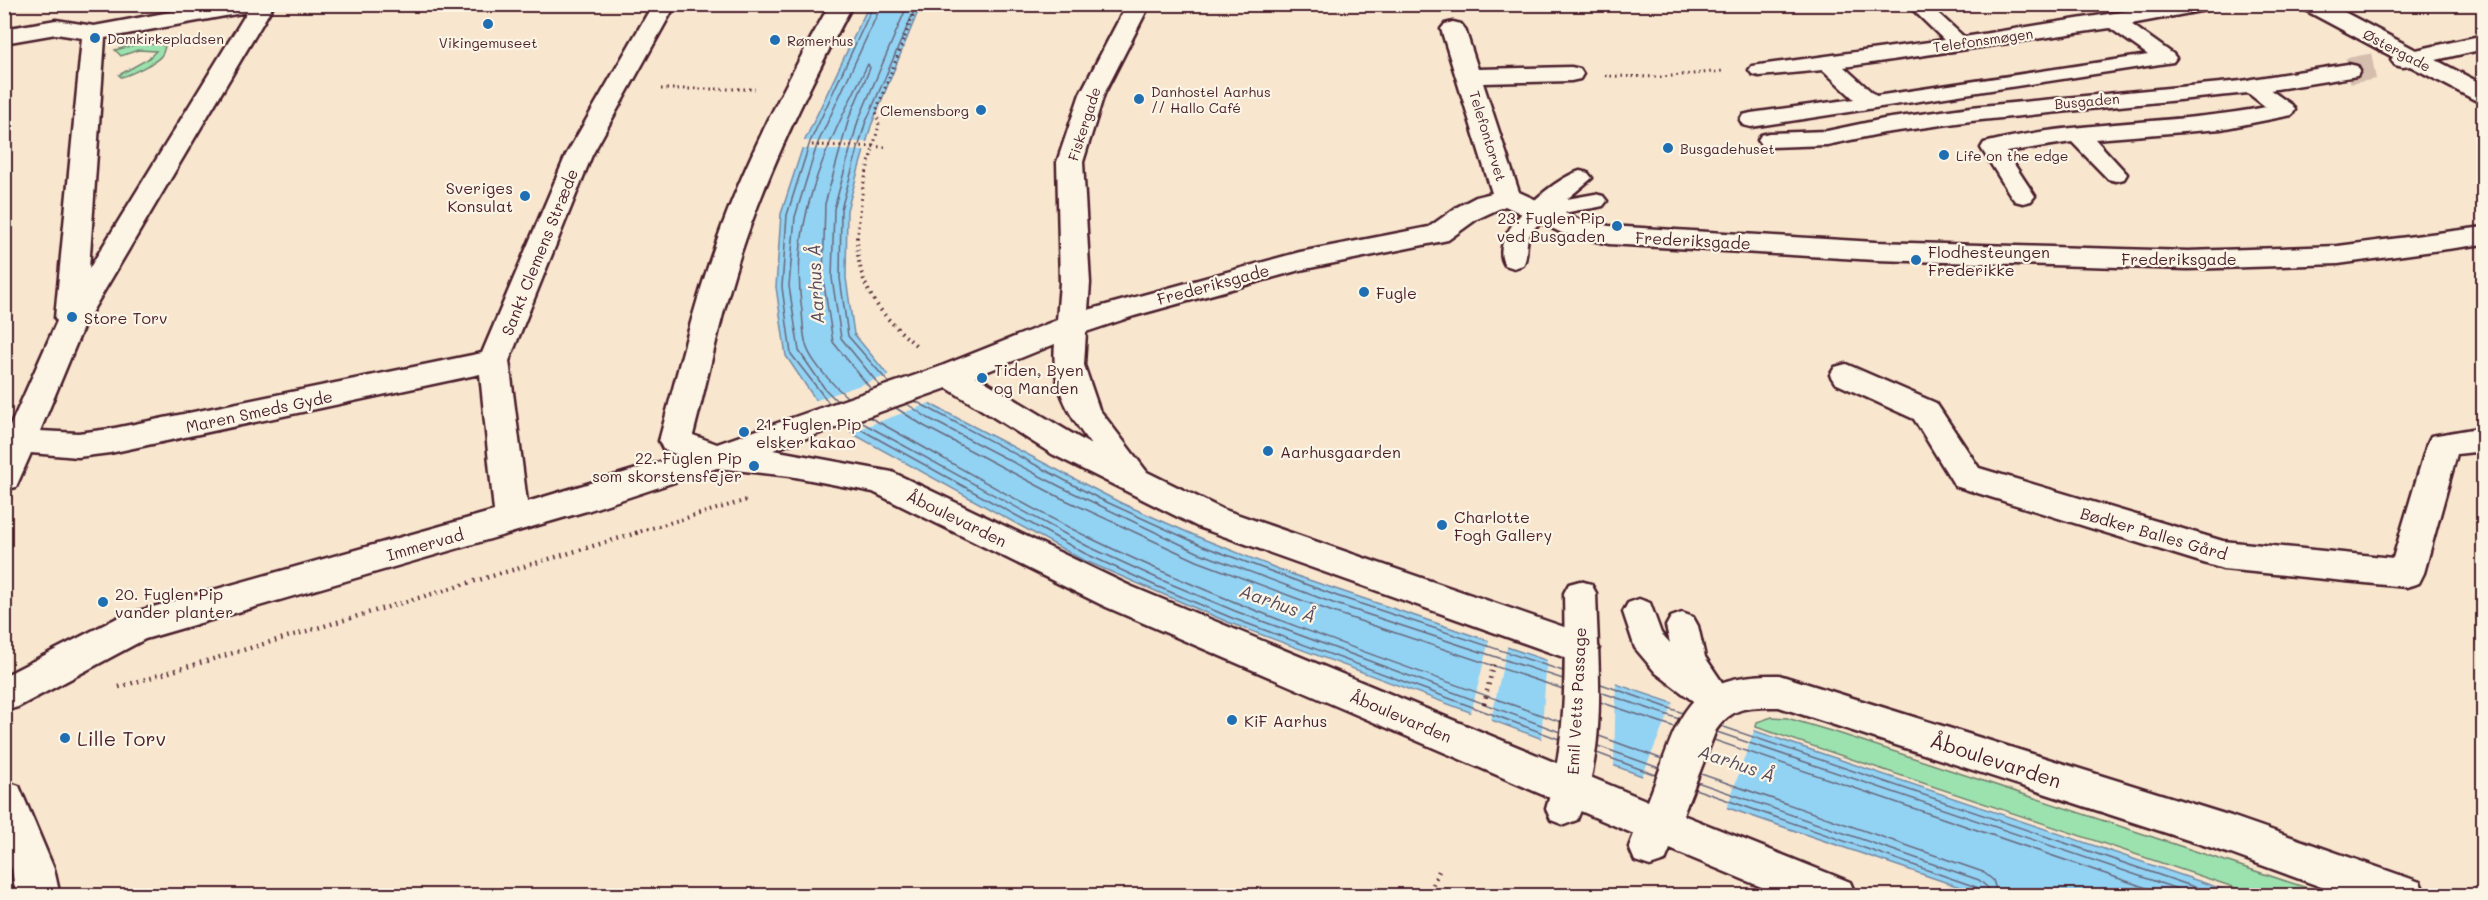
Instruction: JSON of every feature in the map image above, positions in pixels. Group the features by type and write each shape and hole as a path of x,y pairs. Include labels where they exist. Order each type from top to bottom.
{"street":[{"path":"4,36 58,16 94,33 255,4"},
{"path":"4,478 13,442 69,325 263,4"},
{"name":"Sankt Clemens Stræde","path":"512,519 494,361 579,155 665,4"},
{"name":"Åboulevarden","path":"842,4 796,88 769,144 730,244 675,441 715,456 790,464 880,481 1118,596 1570,788 1835,896"},
{"name":"Fiskergade","path":"1135,481 1084,412 1068,365 1075,284 1070,162 1092,94 1139,4"},
{"name":"Østergade","path":"2311,4 2484,95"},
{"name":"Telefontorvet","path":"1453,29 1507,196"},
{"path":"69,325 94,33"},
{"path":"2386,64 2484,42"},
{"name":"Busgaden","path":"2252,86 2348,71"},
{"name":"Telefontorvet","path":"1470,76 1571,74"},
{"name":"Frederiksgade","path":"776,437 945,376 1071,326 1300,261 1438,234 1467,213 1507,196 1572,227 1609,236 1875,251 2188,260 2338,255 2484,235"},
{"name":"Maren Smeds Gyde","path":"13,442 78,445 111,441 494,361"},
{"name":"Bødker Balles Gård","path":"1846,375 1924,411 1967,477 2223,555 2406,573 2443,444 2484,439"},
{"path":"945,376 1064,446 1210,518 1581,657"},
{"name":"Immervad","path":"4,694 134,627 590,497 776,437"},
{"name":"Åboulevarden","path":"1712,705 1733,694 1753,690 1779,691 2220,831 2405,896"},
{"path":"1659,824 1699,722 1712,705"},
{"path":"4,800 33,869 38,896"}],"lane":[{"path":"1916,4 1959,43"},
{"path":"1942,4 1983,40"},
{"name":"Telefonsmøgen","path":"1759,70 2114,21 2206,4"},
{"path":"1751,120 2166,58 2114,21"},
{"path":"1827,62 1871,103"},
{"path":"2023,196 1992,148 2077,134 2221,122 2284,110 2252,86"},
{"name":"Busgaden","path":"1769,140 1827,138 1884,126 1971,114 2252,86"},
{"path":"2077,134 2116,174"},
{"name":"Busgaden","path":"1784,157 1827,138"},
{"path":"1514,260 1514,248 1519,233 1538,212 1580,178"},
{"path":"1538,212 1595,201"},
{"name":"Emil Vetts Passage","path":"1570,788 1581,657 1580,592"},
{"path":"1639,612 1646,639 1712,705"},
{"path":"1682,626 1690,662 1712,705"}],"path":[{"path":"927,4 915,11 876,111 879,125 857,219 857,246 861,275 867,290 895,326 945,376"},
{"path":"1609,77 1661,77 1759,70"},
{"path":"701,89 796,88"},
{"path":"809,145 887,147"},
{"path":"150,679 751,499"},
{"path":"1484,706 1494,661"},
{"path":"1427,896 1439,871"}],"green space":[{"path":"143,43 144,45 165,46 163,54 148,65 121,77 119,75 148,59 156,51 138,50 121,56 115,50"},
{"path":"1772,717 1787,718 1841,734 2328,895 2257,895 1756,727 1757,722"}],"water":[{"name":"Aarhus Å","path":"869,5 924,5 917,14 871,126 847,210 846,278 854,334 887,374 934,406 1121,503 1291,574 2240,895 1983,895 1731,809 1230,623 1081,559 853,434 815,399 786,356 776,287 781,214 805,140"}],"pier":[{"path":"801,141 869,142 866,151 799,149"},
{"path":"892,374 933,402 848,433 814,401"},
{"path":"1490,637 1508,643 1490,724 1470,717"},
{"path":"1547,656 1616,680 1614,769 1541,742"},
{"path":"1674,700 1755,728 1726,810 1641,779"}],"tunnel":[{"path":"2348,71 2386,64"}],"place":[{"name":"Vikingemuseet","path":"488,24"},
{"name":"Domkirkepladsen","path":"95,38"},
{"name":"Rømerhus","path":"775,40"},
{"name":"Danhostel Aarhus // Hallo Café","path":"1139,99"},
{"name":"Clemensborg","path":"981,110"},
{"name":"Busgadehuset","path":"1668,148"},
{"name":"Life on the edge","path":"1944,155"},
{"name":"Sveriges Konsulat","path":"525,196"},
{"name":"23. Fuglen Pip ved Busgaden","path":"1617,226"},
{"name":"Flodhesteungen Frederikke","path":"1916,260"},
{"name":"Fugle","path":"1364,292"},
{"name":"Store Torv","path":"72,317"},
{"name":"Tiden, Byen og Manden","path":"982,378"},
{"name":"21. Fuglen Pip elsker kakao","path":"744,432"},
{"name":"Aarhusgaarden","path":"1268,451"},
{"name":"22. Fuglen Pip som skorstensfejer","path":"754,466"},
{"name":"Charlotte Fogh Gallery","path":"1442,525"},
{"name":"20. Fuglen Pip vander planter","path":"103,602"},
{"name":"KiF Aarhus","path":"1232,720"},
{"name":"Lille Torv","path":"65,738"}]}
